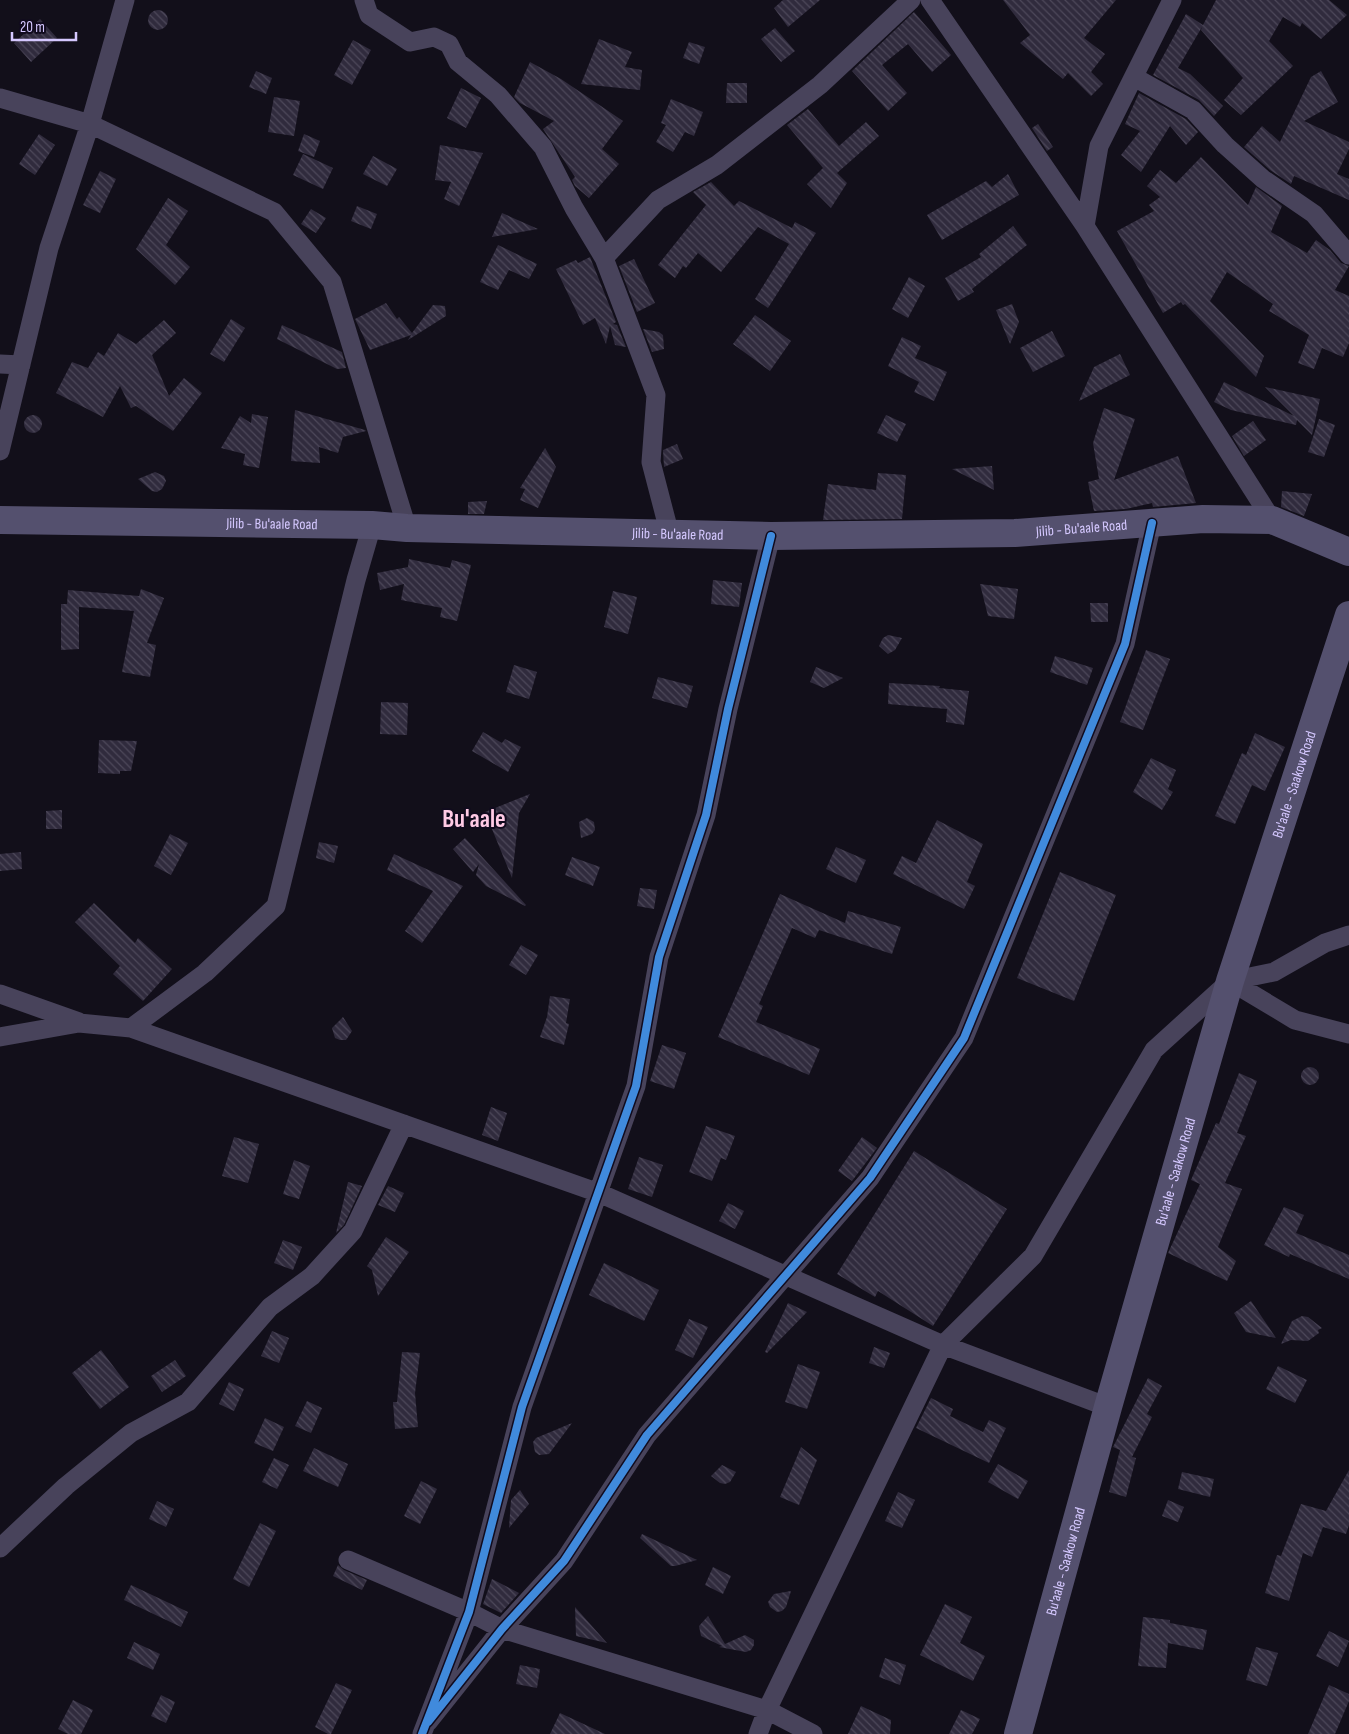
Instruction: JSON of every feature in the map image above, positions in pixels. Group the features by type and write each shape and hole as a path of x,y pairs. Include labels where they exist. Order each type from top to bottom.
{"main road":[{"name":"Jilib - Bu'aale Road","path":"0,520 372,525 407,528 771,536 1015,533 1203,519 1272,520 1349,552"},
{"name":"Bu'aale - Saakow Road","path":"1018,1734 1108,1406 1230,981 1349,615"}],"street":[{"path":"0,451 50,248 90,124 125,0"},
{"path":"364,0 369,15 410,42 434,38 449,44 458,62 498,95 543,147 574,208 604,258 656,395 650,462 670,535"},
{"path":"604,258 658,200 717,165 820,85 911,0"},
{"path":"930,0 1085,226 1272,520"},
{"path":"1085,226 1099,146 1172,0"},
{"path":"1134,76 1193,110 1225,145 1263,179 1314,214 1349,255"},
{"path":"0,98 90,124 274,212 332,282 407,528"},
{"path":"0,364 21,365"},
{"path":"425,1728 502,1629 564,1561 647,1435 870,1178 964,1038 1125,644 1152,523"},
{"path":"131,1028 205,974 276,906 356,580 372,525"},
{"path":"425,1728 469,1612 522,1407 636,1086 658,957 706,815 728,709 771,536"},
{"path":"758,1734 767,1710 943,1345 1032,1256 1154,1050 1230,981 1274,972 1325,943 1349,935"},
{"path":"1230,981 1295,1020 1349,1034"},
{"path":"0,994 79,1023 131,1028 599,1193 943,1345 1108,1406"},
{"path":"0,1036 79,1023"},
{"path":"0,1548 66,1486 131,1433 188,1402 270,1307 312,1276 352,1232 404,1124"},
{"path":"348,1560 469,1612 502,1629 767,1710 812,1734"}],"building":[{"path":"783,0 820,0 788,27 774,8"},
{"path":"1003,0 1116,0 1084,38 1105,54 1091,72 1103,84 1091,96 1068,73 1063,79 1020,43 1030,35"},
{"path":"1216,0 1329,0 1347,15 1321,39 1302,23 1300,27 1283,17 1269,41 1293,66 1241,115 1224,100 1243,78 1201,30 1202,27 1178,68 1190,74 1223,106 1214,116 1199,100 1153,75 1186,14 1203,25"},
{"path":"158,10 165,13 168,20 165,27 158,30 151,27 148,20 151,13"},
{"path":"914,12 951,55 932,72 908,44 882,65 907,93 888,111 852,71"},
{"path":"40,19 57,38 31,62 14,43"},
{"path":"775,28 795,51 781,62 761,39"},
{"path":"599,39 632,52 625,67 642,70 640,90 581,84"},
{"path":"353,40 371,50 352,85 334,75"},
{"path":"689,42 705,47 699,64 683,58"},
{"path":"530,62 561,79 623,121 602,149 619,164 589,198 575,186 572,180 575,177 543,129 554,121 520,103 514,97"},
{"path":"256,71 272,78 266,94 249,87"},
{"path":"1321,71 1338,102 1304,121 1349,142 1349,149 1337,174 1349,179 1349,200 1294,176 1291,184 1270,170 1244,147 1262,126 1280,142 1311,77"},
{"path":"727,83 747,83 747,103 726,103"},
{"path":"461,88 481,98 466,128 447,118"},
{"path":"1139,93 1186,119 1198,132 1186,145 1170,126 1141,172 1121,155 1140,131 1125,124"},
{"path":"274,97 300,101 294,136 268,132"},
{"path":"671,99 703,112 694,136 685,132 673,152 656,142 666,125 661,123"},
{"path":"808,109 839,146 866,122 879,136 837,173 847,183 831,208 807,184 823,168 787,125"},
{"path":"1038,124 1053,147 1047,151 1032,128"},
{"path":"39,134 55,145 35,175 19,164"},
{"path":"304,134 320,141 314,157 298,151"},
{"path":"440,145 483,153 459,206 444,199 451,182 435,180"},
{"path":"303,154 333,168 323,189 293,175"},
{"path":"373,156 397,169 387,186 363,174"},
{"path":"1201,157 1248,205 1256,187 1282,206 1271,232 1307,253 1316,240 1330,250 1341,263 1349,266 1335,290 1349,296 1349,343 1343,357 1322,348 1314,369 1298,363 1309,335 1269,311 1273,304 1227,272 1210,301 1264,356 1256,377 1185,304 1183,305 1181,302 1163,313 1117,231 1154,211 1149,205 1160,197 1147,186 1160,170 1176,183"},
{"path":"100,171 116,179 100,213 83,205"},
{"path":"1008,174 1019,195 942,240 927,215 986,181 992,187"},
{"path":"711,182 734,206 739,201 792,228 795,222 816,233 768,308 755,299 789,244 758,227 721,272 698,253 686,268 683,266 675,278 658,265 706,205 693,192"},
{"path":"168,198 188,211 166,245 190,267 175,285 136,249"},
{"path":"357,206 377,214 371,229 351,221"},
{"path":"311,209 326,218 316,233 301,224"},
{"path":"502,213 538,229 492,237"},
{"path":"1013,226 1027,245 972,289 974,292 958,301 945,278 981,257 979,254"},
{"path":"498,245 537,264 529,279 509,270 498,290 480,282"},
{"path":"590,257 616,322 613,324 617,325 626,347 615,345 610,326 606,344 595,318 583,325 556,269 576,260 578,263"},
{"path":"634,259 655,303 637,312 619,266"},
{"path":"909,277 925,286 908,318 892,309"},
{"path":"386,303 397,319 399,317 412,333 433,305 445,306 446,316 408,340 411,335 370,350 355,319"},
{"path":"1012,304 1019,322 1010,344 996,310"},
{"path":"755,315 791,341 770,371 733,344"},
{"path":"231,319 245,328 224,362 210,354"},
{"path":"164,320 176,333 152,355 169,396 184,378 202,393 173,431 136,406 131,408 120,386 103,417 56,393 72,362 88,368 98,352 104,356 118,333 136,344"},
{"path":"282,325 342,352 346,368 337,369 277,339"},
{"path":"643,329 659,332 663,335 664,349 652,352"},
{"path":"1052,331 1065,356 1033,372 1020,348"},
{"path":"902,337 921,346 915,358 947,372 934,401 914,392 919,382 888,366"},
{"path":"1120,354 1130,375 1079,401 1094,367"},
{"path":"1224,382 1294,416 1265,387 1320,399 1312,435 1297,420 1296,425 1231,410 1214,402"},
{"path":"1104,408 1135,419 1114,480 1178,456 1196,503 1153,507 1152,503 1126,509 1094,511 1088,482 1099,479 1093,443"},
{"path":"295,410 366,431 343,437 338,453 319,447 320,463 291,461"},
{"path":"252,414 268,417 259,468 243,465 245,454 221,448 240,416 251,423"},
{"path":"29,415 37,415 42,420 40,431 29,433 24,428 24,420"},
{"path":"886,415 906,424 897,442 877,433"},
{"path":"1319,419 1335,425 1324,457 1308,452"},
{"path":"1253,421 1266,440 1244,456 1232,436"},
{"path":"677,444 683,459 664,467 663,450"},
{"path":"545,448 556,467 538,508 520,500 525,489 520,488"},
{"path":"992,466 994,490 952,469"},
{"path":"155,472 164,476 166,481 162,489 157,492 152,491 138,479"},
{"path":"878,473 906,475 902,519 823,520 828,484 876,490"},
{"path":"1282,491 1312,494 1304,516 1281,507"},
{"path":"487,501 484,514 468,514 468,502"},
{"path":"409,559 450,568 452,560 471,565 457,621 440,617 442,608 401,600 404,584 380,590 377,573 408,567"},
{"path":"713,580 742,583 739,607 711,604"},
{"path":"980,584 1018,589 1014,619 988,616"},
{"path":"141,589 164,598 147,643 156,645 150,677 122,672 134,611 79,607 79,649 61,650 61,604 67,604 68,590 139,596"},
{"path":"613,591 637,597 628,634 604,627"},
{"path":"1090,603 1108,603 1108,622 1091,622"},
{"path":"888,635 902,638 895,650 888,654 879,646 883,638"},
{"path":"1146,650 1170,659 1143,730 1120,722"},
{"path":"1055,656 1093,668 1087,685 1050,672"},
{"path":"514,665 537,672 529,699 506,692"},
{"path":"816,667 843,678 824,688 810,682"},
{"path":"658,677 693,686 687,708 652,698"},
{"path":"889,683 940,686 939,688 969,691 964,725 946,722 947,709 888,704"},
{"path":"381,702 408,703 407,735 380,734"},
{"path":"483,732 502,743 505,739 521,747 508,772 472,751"},
{"path":"1255,733 1285,747 1265,791 1252,785 1235,824 1215,816 1242,753 1246,755"},
{"path":"99,740 137,741 131,771 120,771 120,774 98,773"},
{"path":"1151,758 1176,770 1168,789 1173,792 1162,810 1133,792"},
{"path":"530,794 519,813 512,878 485,812"},
{"path":"62,810 62,829 46,829 46,811"},
{"path":"587,818 594,822 595,830 592,834 581,838 579,822"},
{"path":"937,820 983,844 967,882 975,886 964,909 893,874 902,856 916,863"},
{"path":"170,834 188,843 171,875 154,866"},
{"path":"465,838 525,906 486,886 476,875 479,864 473,872 453,849"},
{"path":"319,842 338,846 334,863 316,858"},
{"path":"836,847 866,860 856,883 826,869"},
{"path":"21,852 22,869 0,871 0,854"},
{"path":"394,854 463,886 422,943 405,931 433,891 387,870"},
{"path":"572,857 600,867 593,886 565,875"},
{"path":"1060,872 1116,895 1074,1001 1017,978"},
{"path":"640,888 657,890 654,909 637,906"},
{"path":"780,894 845,923 848,911 901,927 892,954 819,930 815,938 792,928 759,1004 763,1006 756,1022 820,1049 809,1075 718,1037"},
{"path":"94,903 135,943 138,938 172,969 143,1001 113,974 120,966 75,922"},
{"path":"521,945 538,955 526,975 509,965"},
{"path":"550,996 570,999 566,1023 569,1024 564,1045 540,1037 547,1017"},
{"path":"343,1017 352,1031 346,1040 340,1040 335,1038 332,1028"},
{"path":"662,1045 686,1053 674,1089 650,1081"},
{"path":"1310,1067 1318,1072 1319,1076 1314,1084 1310,1085 1302,1080 1301,1076 1306,1068"},
{"path":"1239,1073 1257,1081 1237,1133 1246,1136 1225,1183 1242,1189 1218,1247 1236,1261 1227,1281 1168,1253 1200,1184 1191,1180 1216,1123 1219,1124"},
{"path":"491,1107 507,1113 498,1141 482,1135"},
{"path":"706,1126 735,1136 726,1160 721,1158 712,1181 689,1172"},
{"path":"234,1137 259,1144 248,1183 222,1176"},
{"path":"862,1137 877,1148 852,1181 838,1171"},
{"path":"914,1151 1007,1209 933,1326 878,1291 875,1297 837,1274"},
{"path":"639,1157 663,1165 652,1197 628,1189"},
{"path":"294,1160 310,1166 299,1199 283,1194"},
{"path":"348,1182 362,1186 344,1225 336,1233"},
{"path":"388,1186 404,1193 395,1212 378,1205"},
{"path":"728,1203 744,1211 735,1229 719,1221"},
{"path":"1284,1207 1304,1215 1296,1233 1349,1255 1349,1279 1290,1254 1289,1257 1264,1245"},
{"path":"386,1237 409,1252 378,1296 372,1270 367,1266"},
{"path":"283,1240 302,1247 293,1270 274,1263"},
{"path":"604,1263 659,1290 644,1321 589,1295"},
{"path":"1251,1301 1276,1338 1246,1332 1234,1313"},
{"path":"788,1303 807,1312 767,1353 765,1352"},
{"path":"1302,1316 1308,1317 1322,1328 1318,1330 1319,1333 1308,1341 1291,1340 1281,1344 1292,1321"},
{"path":"689,1319 708,1327 693,1358 675,1350"},
{"path":"272,1331 289,1338 279,1363 261,1356"},
{"path":"874,1347 890,1353 884,1368 869,1363"},
{"path":"101,1350 129,1387 100,1409 72,1373"},
{"path":"402,1352 420,1353 415,1393 418,1427 395,1429 393,1402 397,1402"},
{"path":"175,1360 186,1376 162,1392 151,1376"},
{"path":"798,1364 820,1372 807,1409 785,1402"},
{"path":"1278,1366 1307,1380 1295,1403 1266,1389"},
{"path":"1148,1378 1162,1386 1147,1414 1152,1417 1132,1457 1136,1458 1126,1497 1109,1492 1120,1450 1113,1447"},
{"path":"229,1382 244,1389 234,1411 219,1404"},
{"path":"931,1398 953,1409 950,1416 983,1432 989,1420 1006,1428 989,1463 916,1428"},
{"path":"307,1401 322,1408 311,1433 295,1426"},
{"path":"265,1418 284,1427 273,1451 254,1443"},
{"path":"572,1423 549,1454 539,1455 535,1452 533,1442 536,1438"},
{"path":"801,1447 817,1460 799,1505 780,1497"},
{"path":"314,1448 348,1464 338,1487 303,1471"},
{"path":"274,1458 289,1465 277,1489 262,1482"},
{"path":"998,1464 1028,1481 1018,1499 988,1482"},
{"path":"722,1465 736,1472 730,1482 725,1484 720,1483 711,1476"},
{"path":"1349,1470 1349,1525 1346,1534 1323,1527 1312,1557 1303,1553 1289,1601 1265,1593 1277,1555 1281,1556 1301,1504 1326,1511"},
{"path":"1182,1472 1214,1479 1210,1497 1178,1489"},
{"path":"421,1481 437,1489 420,1524 404,1516"},
{"path":"520,1490 529,1504 509,1528 511,1500"},
{"path":"898,1492 915,1500 902,1528 885,1521"},
{"path":"1168,1500 1184,1507 1178,1522 1162,1516"},
{"path":"157,1501 174,1509 166,1527 149,1519"},
{"path":"260,1523 276,1531 249,1587 233,1579"},
{"path":"642,1534 697,1560 671,1566 640,1538"},
{"path":"338,1565 344,1570 367,1580 362,1590 333,1576"},
{"path":"713,1567 731,1576 723,1594 705,1585"},
{"path":"492,1579 519,1593 501,1613 483,1604"},
{"path":"131,1585 188,1612 181,1627 124,1600"},
{"path":"791,1591 786,1607 782,1611 777,1612 770,1607 768,1602 774,1594"},
{"path":"945,1604 972,1617 960,1643 985,1656 973,1681 920,1655"},
{"path":"575,1607 607,1643 576,1636"},
{"path":"708,1616 725,1644 745,1635 754,1640 751,1650 746,1652 719,1647 722,1646 701,1636 699,1626"},
{"path":"1143,1617 1170,1620 1170,1623 1207,1630 1203,1650 1168,1643 1166,1668 1138,1666"},
{"path":"1329,1631 1349,1641 1338,1667 1316,1656"},
{"path":"134,1642 160,1654 153,1670 127,1658"},
{"path":"1256,1647 1278,1653 1267,1686 1246,1680"},
{"path":"885,1658 906,1665 900,1685 879,1677"},
{"path":"520,1665 540,1669 537,1688 516,1684"},
{"path":"336,1683 352,1690 331,1734 328,1734 315,1727"},
{"path":"1329,1685 1349,1694 1349,1701 1335,1734 1308,1734"},
{"path":"161,1695 175,1702 166,1723 151,1716"},
{"path":"73,1700 93,1710 81,1734 68,1734 58,1729"},
{"path":"861,1706 891,1720 890,1734 848,1734"},
{"path":"961,1710 980,1719 972,1734 949,1734"},
{"path":"560,1713 605,1734 550,1734"}],"cycle path":[{"path":"428,1722 502,1629 564,1561 647,1435 870,1178 964,1038 1125,644 1152,523"},
{"path":"422,1734 469,1612 522,1407 636,1086 659,957 706,815 728,709 771,536"}],"district":[{"name":"Bu'aale","path":"474,819"}]}
